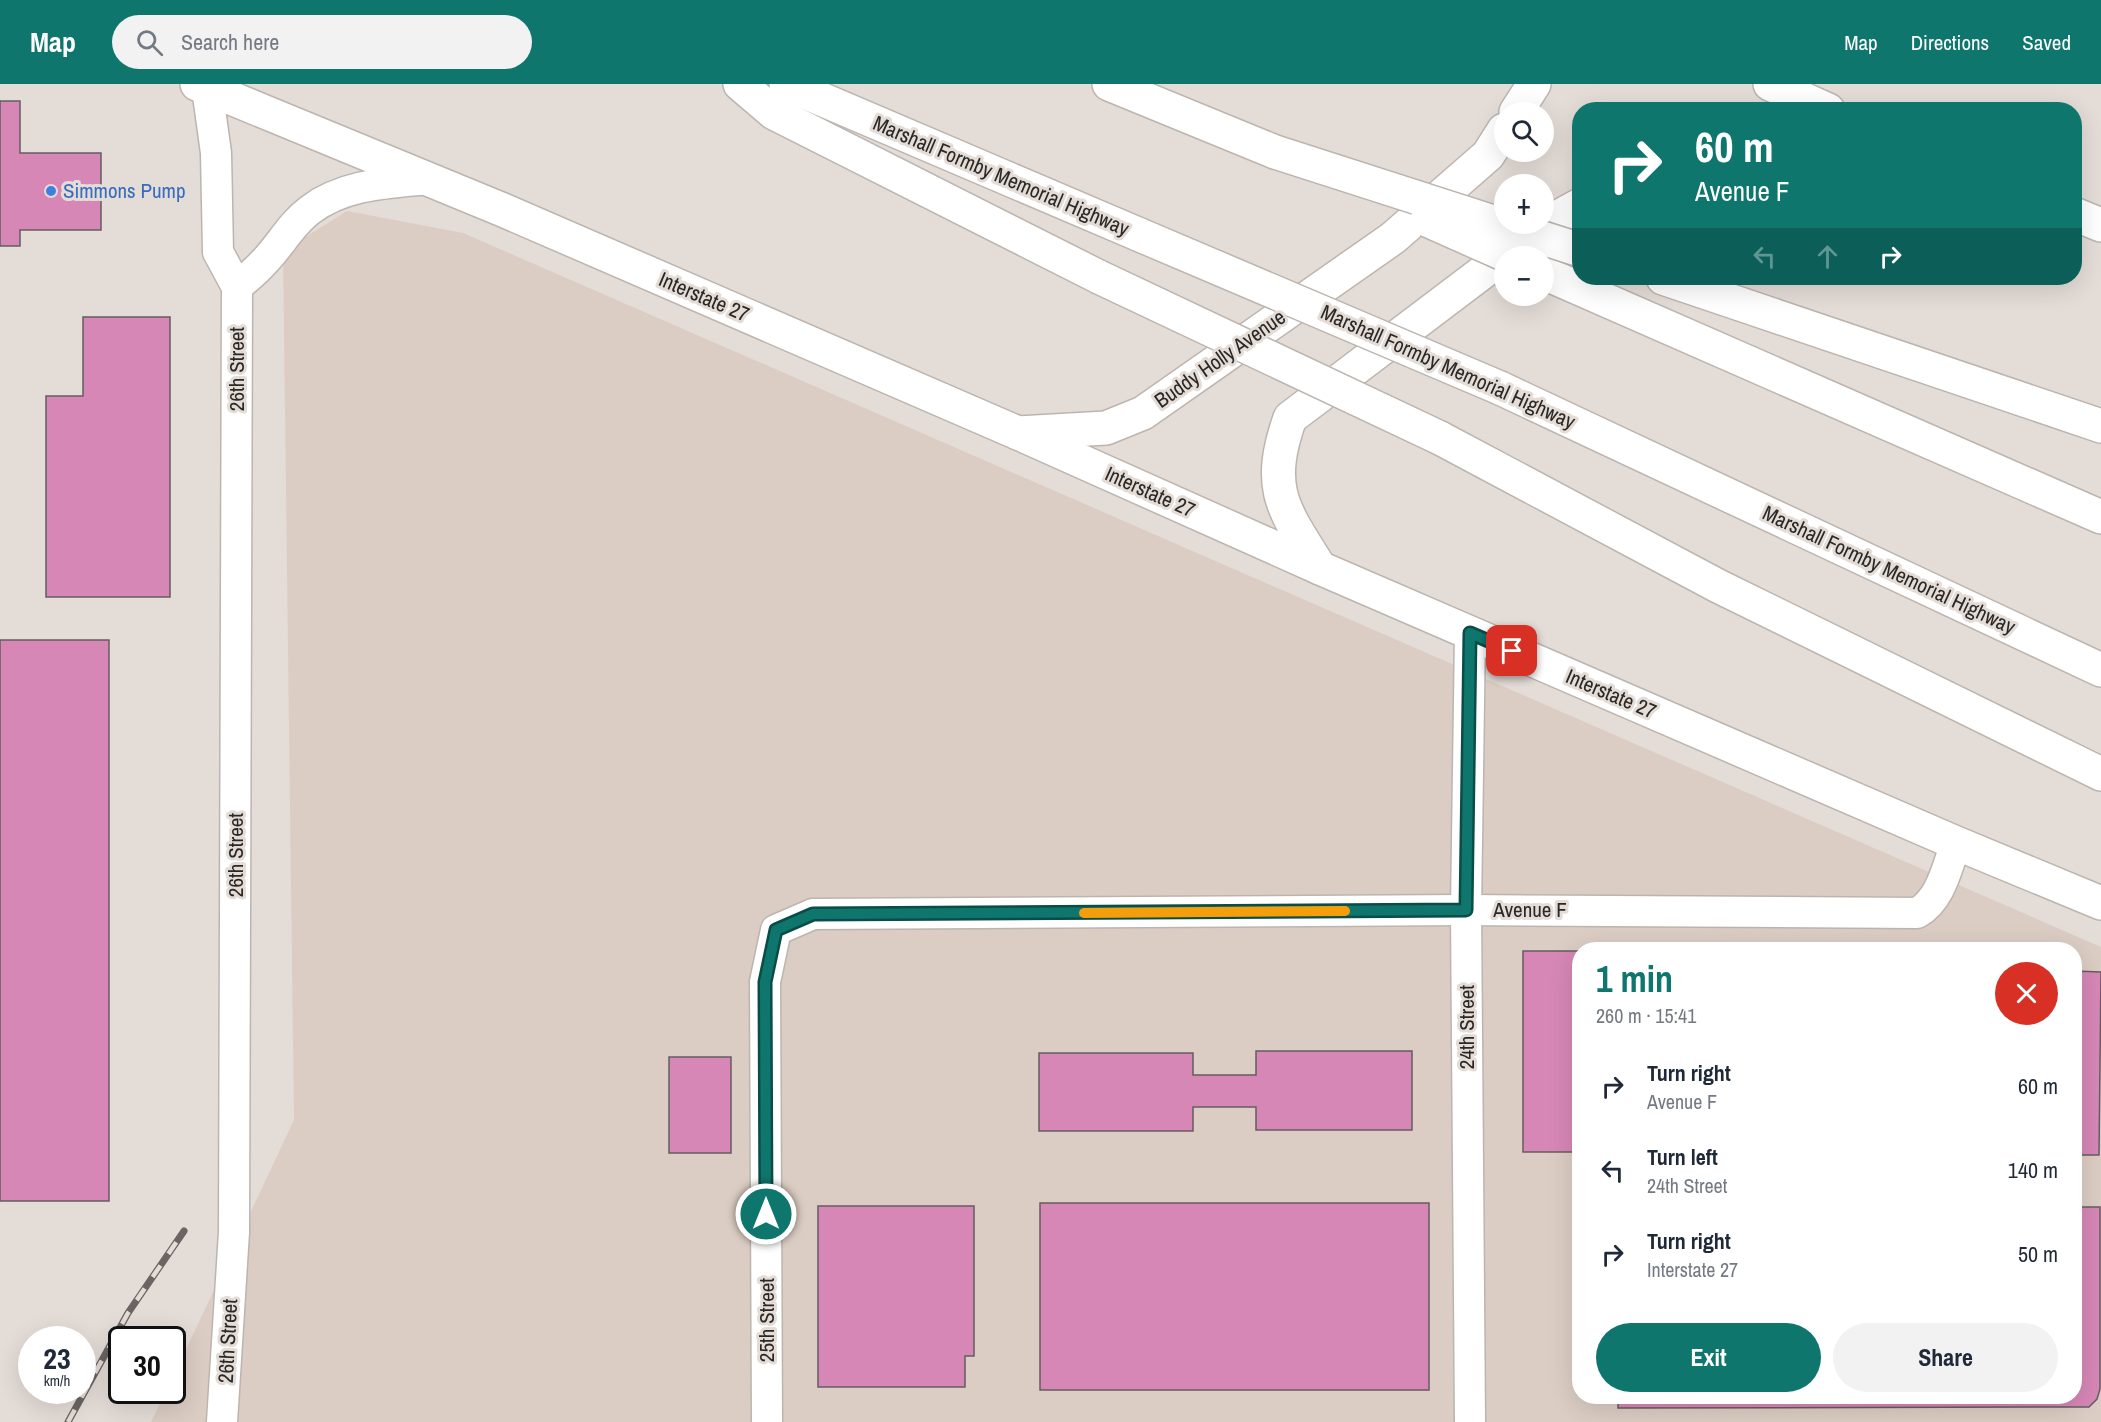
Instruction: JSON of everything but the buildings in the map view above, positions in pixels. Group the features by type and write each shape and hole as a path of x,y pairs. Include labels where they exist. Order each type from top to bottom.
{"main road":[{"path":"740,84 774,113 1099,277 1440,438 1718,586 2101,774"},
{"name":"Marshall Formby Memorial Highway","path":"786,84 1500,388 2101,670"},
{"path":"1109,84 1275,152 1494,250"},
{"path":"1522,102 1534,84"},
{"path":"1770,84 1810,102"},
{"name":"Interstate 27","path":"202,86 429,179 1018,433 1470,633 1956,843 2101,903"},
{"name":"Buddy Holly Avenue","path":"1018,433 1106,428 1143,413 1392,238 1488,154 1494,145"},
{"path":"1275,152 1572,247"},
{"path":"1320,568 1289,519 1276,480 1279,449 1290,418 1549,222 1572,210"},
{"path":"2082,217 2101,225"},
{"path":"1554,278 2101,517"},
{"path":"1686,285 2101,426"}],"street":[{"name":"26th Street","path":"202,86 216,153 218,252 237,287 234,1232 222,1422"},
{"path":"237,287 266,261 286,234 309,210 340,193 369,185 429,179"},
{"name":"24th Street","path":"1470,633 1466,910 1470,1422"},
{"name":"Avenue F","path":"776,930 813,914 1466,910 1917,912 1926,908 1938,892 1956,843"},
{"name":"25th Street","path":"767,1422 765,982 776,930"}],"shaded area":[{"path":"347,211 463,233 2101,947 2101,1422 151,1422 160,1404 186,1404 186,1349 294,1120 283,251"}],"railway":[{"path":"68,1422 128,1313 184,1231"}],"slow traffic":[{"path":"1084,913 1345,911"}],"place":[{"name":"Simmons Pump","path":"51,191"}],"route":[{"path":"766,1214 765,982 776,930 813,914 1466,910 1470,633 1512,651"}]}
